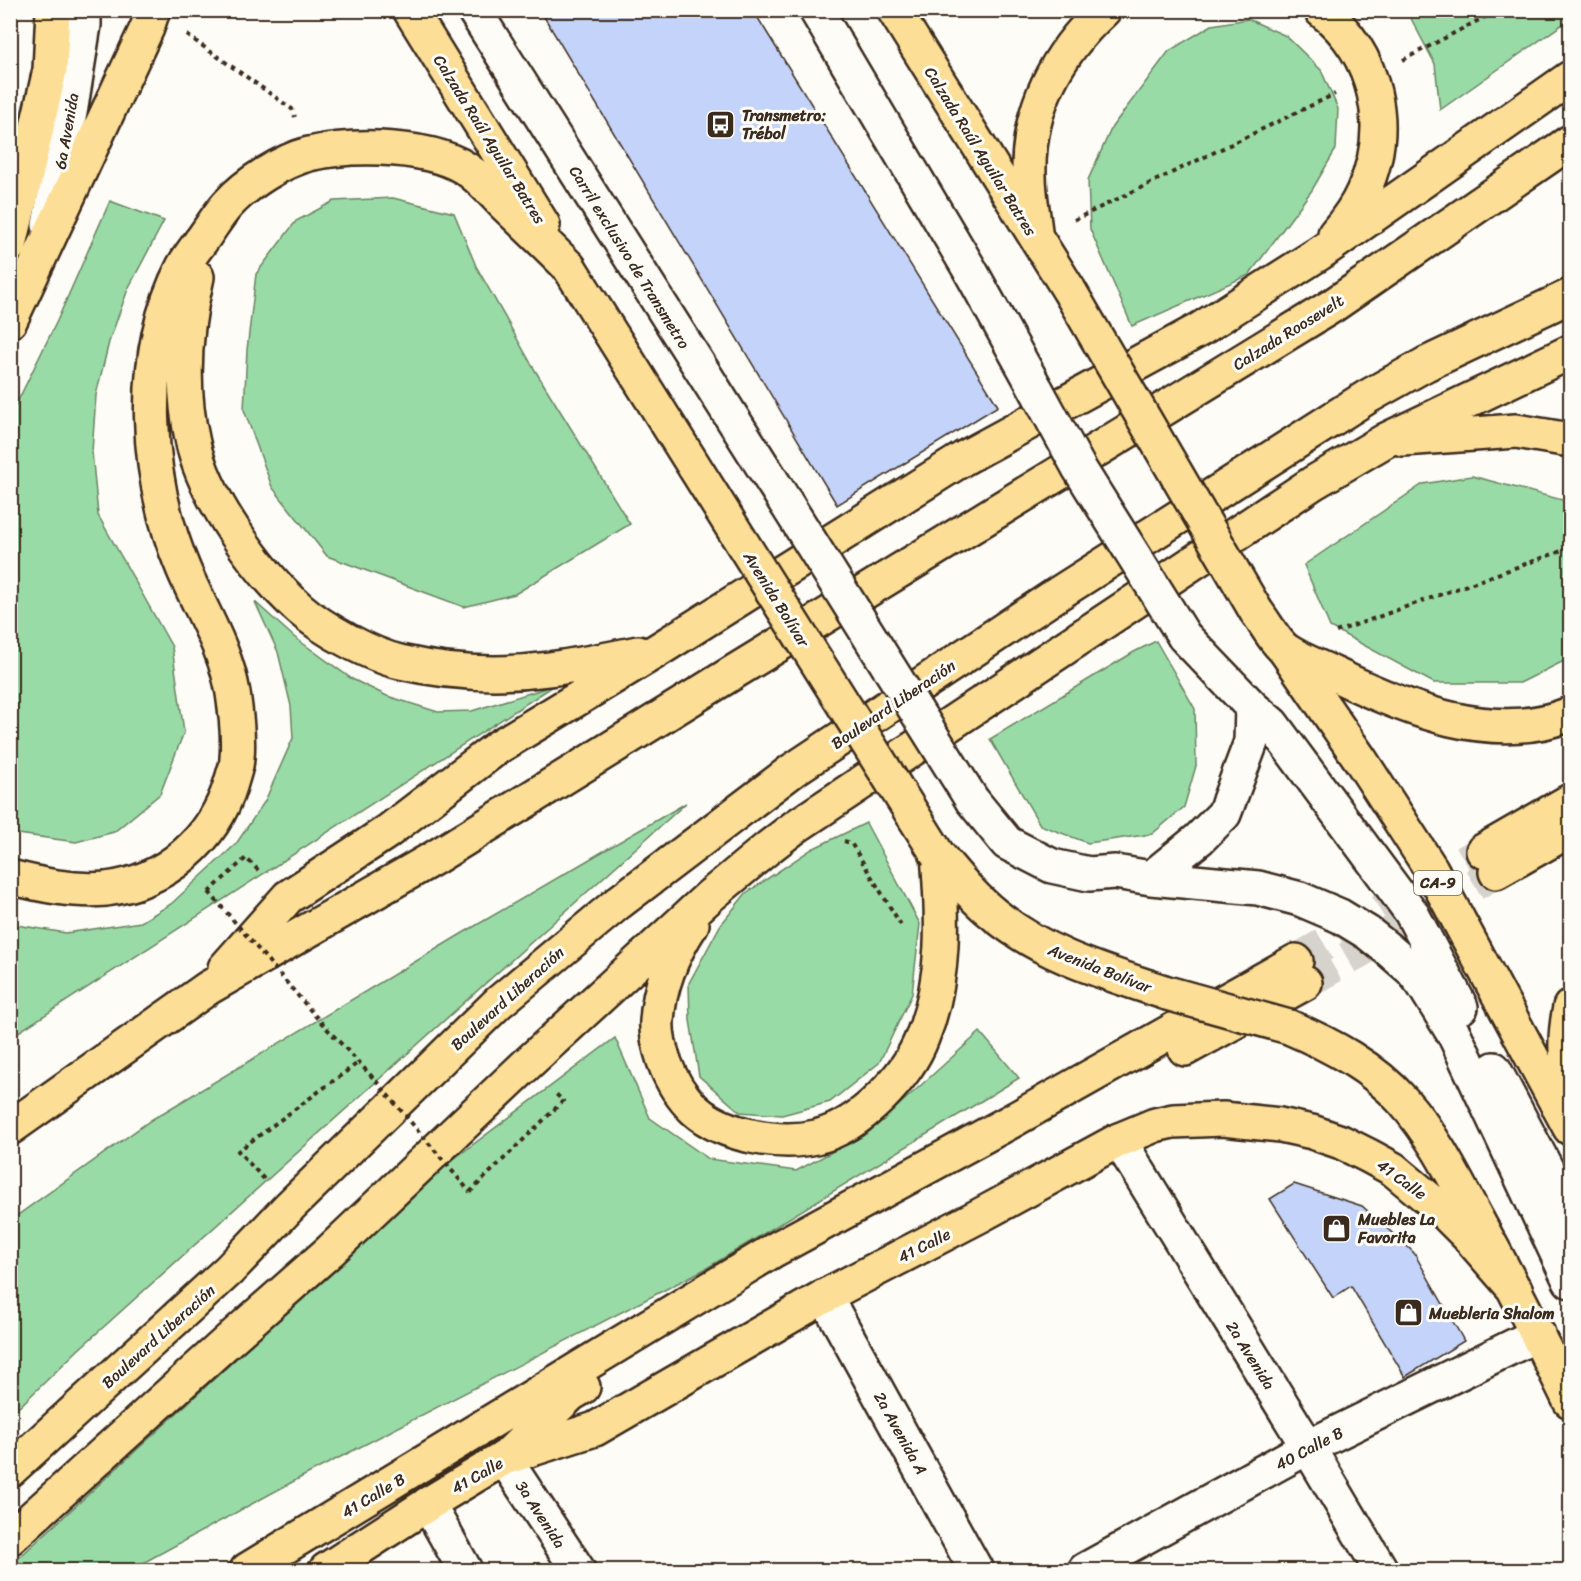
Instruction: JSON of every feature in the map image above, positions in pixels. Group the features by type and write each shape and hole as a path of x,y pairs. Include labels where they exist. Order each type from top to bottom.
{"main road":[{"path":"10,245 50,70 53,10"},
{"name":"Calzada Raúl Aguilar Batres","path":"410,10 569,267"},
{"name":"Calzada Raúl Aguilar Batres","path":"894,10 1069,290 1256,610 1285,650"},
{"path":"1035,238 1029,176 1030,146 1042,98 1053,72 1068,48 1104,10"},
{"path":"1320,253 1350,216 1363,193 1371,173 1377,147 1379,117 1374,86 1362,58 1346,35 1321,10"},
{"path":"10,321 153,11"},
{"path":"10,1128 208,988 288,897 387,832 498,747 658,650 964,458 1199,330 1320,253 1569,79"},
{"name":"Calzada Roosevelt","path":"208,988 434,858 1332,306 1570,142"},
{"path":"10,877 67,888 105,889 138,882 164,870 187,854 202,838 218,814 228,792 237,759 232,689 222,654 182,566 162,506 154,464 151,402 157,346 170,298 184,266 229,203 277,167 308,154 367,149 402,150 436,155 470,171 569,267"},
{"path":"207,233 189,308 184,356 187,403 193,443 204,477 247,549 275,584 301,610 363,648 397,661 440,670 474,672 548,670 658,650"},
{"name":"Avenida Bolívar","path":"569,267 938,855 969,892 995,916 1051,951 1088,967 1167,993 1289,1027 1320,1040 1350,1057 1376,1076 1402,1100 1428,1131 1516,1291 1570,1401"},
{"name":"Boulevard Liberación","path":"10,1470 229,1270 400,1096 498,1003 618,903 793,770 1059,593 1367,397 1425,364 1570,296"},
{"path":"10,1538 330,1251 527,1064 710,896 795,827 1313,483 1386,440 1570,352"},
{"path":"1386,440 1516,431 1570,440"},
{"path":"1285,650 1366,689 1427,713 1491,725 1531,724 1570,714"},
{"name":"CA-9","path":"1285,650 1360,759 1431,869 1570,1128"},
{"path":"1570,801 1489,861 1570,830"},
{"path":"710,896 679,944 660,995 656,1023 660,1051 669,1076 682,1096 697,1112 717,1124 766,1139 790,1140 817,1137 866,1112 910,1063 922,1038 936,987 943,919 938,855"},
{"name":"41 Calle B","path":"247,1570 774,1250 1008,1123 1300,972 571,1394 504,1458"},
{"path":"1570,1007 1566,1028 1565,1060 1570,1080"},
{"name":"41 Calle","path":"326,1570 428,1503 504,1458 595,1429 825,1296 1119,1140 1155,1125 1173,1121 1215,1118 1254,1121 1312,1132 1341,1142 1385,1165 1415,1186 1467,1235 1516,1291"}],"street":[{"name":"6a Avenida","path":"44,251 73,95 84,25 84,10"},
{"name":"Carril exclusivo de Transmetro","path":"474,10 972,800 1007,843 1052,866 1089,874 1115,872 1151,878 1258,888 1300,899 1340,916 1368,933 1412,969 1455,1036 1570,1281"},
{"path":"816,10 969,270 1079,468 1184,636 1252,708 1272,724 1411,912 1570,1214"},
{"path":"1151,878 1199,839 1224,814 1251,742 1252,708"},
{"name":"2a Avenida","path":"1119,1140 1381,1570"},
{"name":"2a Avenida A","path":"825,1296 976,1570"},
{"name":"40 Calle B","path":"1085,1570 1308,1447 1538,1334"},
{"name":"3a Avenida","path":"504,1458 578,1570"},
{"path":"428,1503 465,1570"}],"path":[{"path":"1035,238 1370,77 1498,10"},
{"path":"153,11 292,109 308,154"},
{"path":"1285,650 1570,548"},
{"path":"795,827 851,843 910,939 943,919"},
{"path":"246,858 209,892 470,1192 563,1101"},
{"path":"238,1151 359,1062"}],"green space":[{"path":"1407,11 1570,11 1570,19 1440,110 1435,64"},
{"path":"1248,19 1286,36 1321,70 1338,109 1336,149 1312,190 1249,275 1132,326 1090,229 1088,180 1112,127 1169,51 1212,25"},
{"path":"393,198 454,213 476,266 533,367 630,524 515,594 464,607 327,556 272,487 244,410 247,350 256,274 296,221 334,201"},
{"path":"110,201 164,221 128,289 109,342 96,395 92,452 98,515 172,647 184,732 160,794 114,832 76,842 11,833 11,415 57,321"},
{"path":"1472,476 1570,502 1570,658 1520,683 1434,683 1330,627 1304,565 1423,484"},
{"path":"255,602 294,637 352,679 387,696 438,712 472,711 555,685 11,1037 10,924 66,933 141,922 171,904 236,844 265,801 293,738 291,706 278,652"},
{"path":"1156,641 1195,709 1196,766 1184,807 1152,834 1088,843 1040,825 990,739"},
{"path":"686,803 78,1350 11,1415 11,1220 151,1120 463,933"},
{"path":"866,823 920,924 912,994 879,1063 830,1102 782,1115 740,1112 699,1076 690,1020 689,983 720,926 746,893 812,849"},
{"path":"980,1032 1019,1078 707,1268 296,1480 130,1570 11,1570 11,1565 225,1369 423,1182 615,1038 650,1118 709,1159 796,1171 868,1133"}],"building":[{"path":"540,10 753,10 998,406 837,505"},
{"path":"1294,1184 1362,1206 1409,1248 1464,1341 1405,1377 1351,1286 1333,1298 1270,1199"}],"tunnel":[{"path":"1296,961 1483,851"},
{"path":"1305,983 1496,872"}],"place":[{"name":"Transmetro: Trébol","path":"721,124"},
{"name":"Muebles La Favorita","path":"1337,1228"},
{"name":"Muebleria Shalom","path":"1408,1313"}]}
